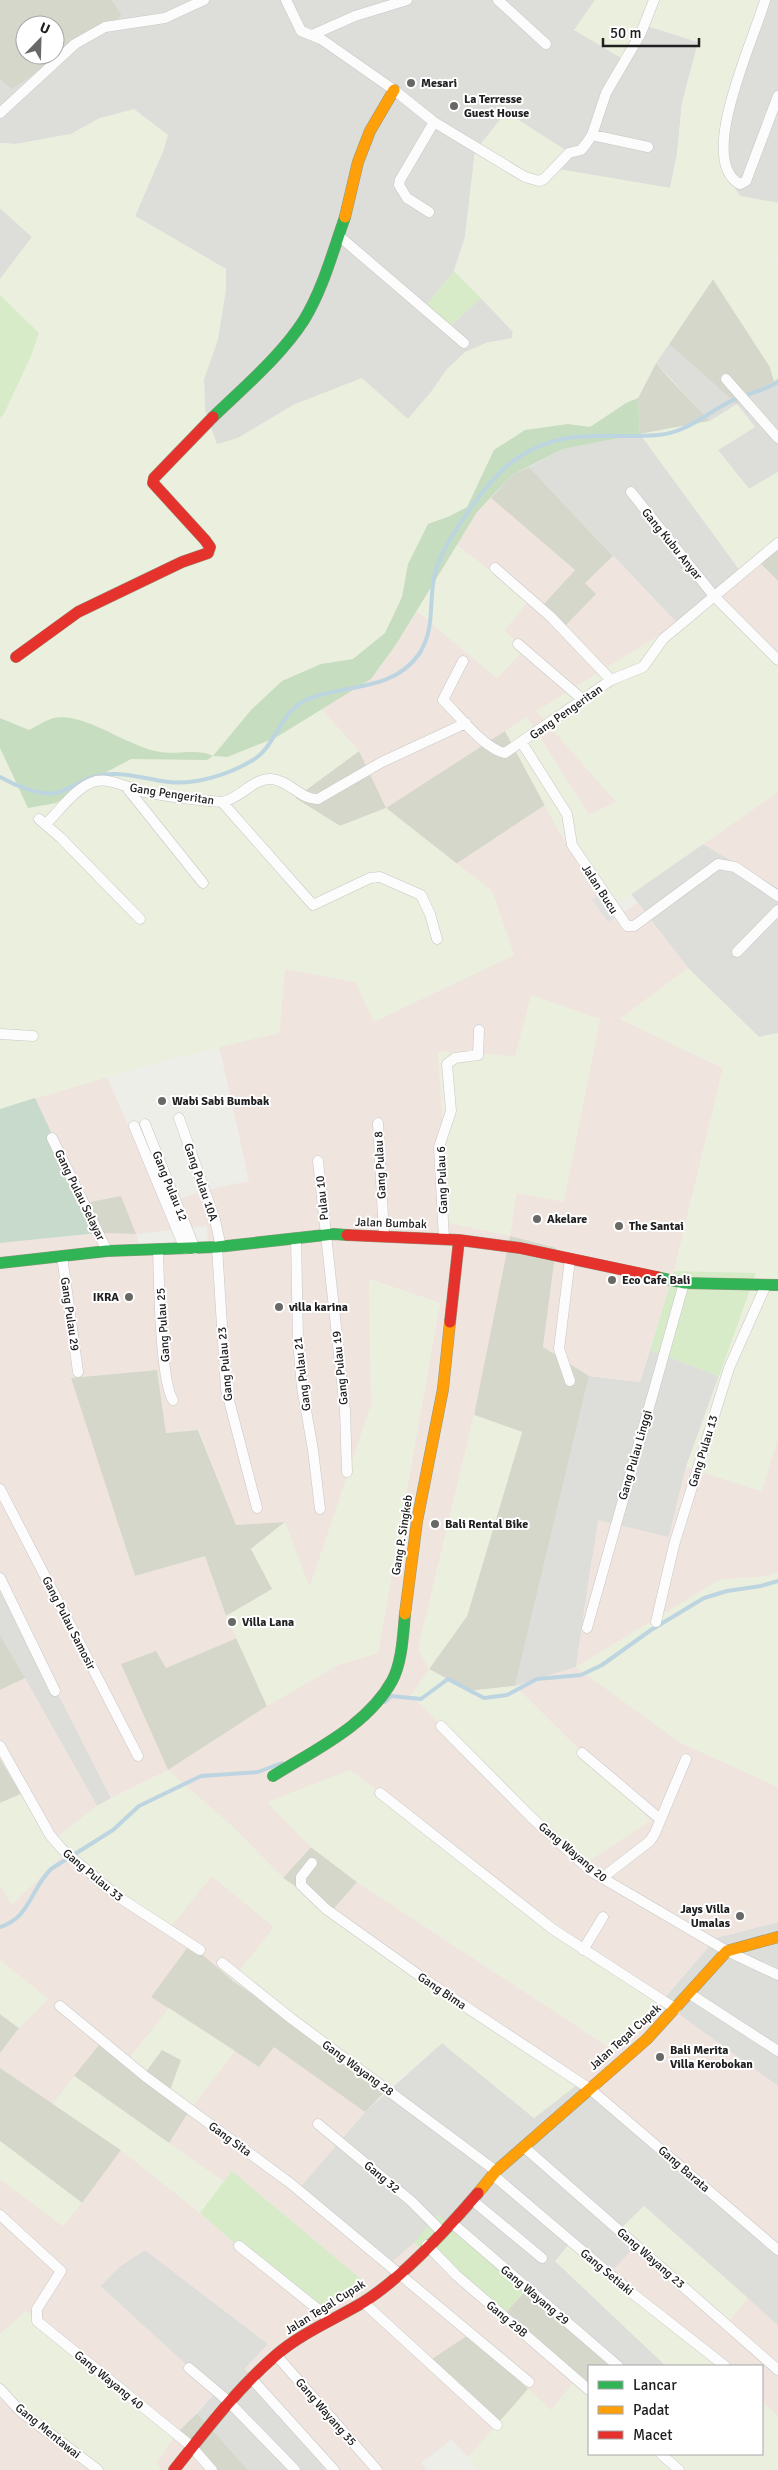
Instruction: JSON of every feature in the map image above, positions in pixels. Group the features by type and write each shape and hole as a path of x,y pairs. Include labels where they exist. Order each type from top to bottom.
{"street":[{"path":"0,113 75,44 105,26 165,18 204,0"},
{"path":"286,0 298,27 307,34 312,35 394,90 434,122 525,177 539,181 544,179 569,153 583,148 592,135 606,93 641,33 654,0"},
{"path":"312,35 355,16 407,0"},
{"path":"498,0 546,44"},
{"path":"765,0 726,115 725,162 733,179 740,184 743,184 748,176 778,96"},
{"path":"16,657 78,612 182,562 208,554 210,547 160,491 154,483 154,478 292,337 305,318 339,236 358,162 370,131 394,90"},
{"path":"429,212 407,198 399,185 400,180 434,122"},
{"path":"592,135 648,147"},
{"path":"339,236 464,343"},
{"path":"726,379 778,438"},
{"name":"Gang Kubu Anyar","path":"631,492 714,596 778,660"},
{"name":"Gang Pengeritan","path":"463,661 443,698 466,723 501,752 505,753 611,680 643,667 663,639 778,543"},
{"path":"495,568 551,617 611,680"},
{"path":"518,644 582,699"},
{"name":"Gang Pengeritan","path":"140,919 42,821 89,784 106,781 127,788 169,796 222,802 232,800 263,779 271,779 287,784 307,797 318,799 382,762 466,723"},
{"name":"Jalan Bucu","path":"522,743 567,814 572,844 627,926 634,926 718,864 735,867 778,896"},
{"path":"127,788 203,883"},
{"path":"222,802 313,905 370,878 380,877 421,895 430,914 437,939"},
{"path":"737,952 778,910"},
{"name":"Gang Pulau 6","path":"444,1239 439,1147 451,1111 447,1064 454,1058 478,1055 480,1030"},
{"path":"0,1034 33,1036"},
{"name":"Gang Pulau 10A","path":"179,1118 211,1208 219,1247"},
{"name":"Gang Pulau 8","path":"378,1123 384,1236"},
{"name":"Gang Pulau 12","path":"144,1124 190,1249"},
{"path":"134,1126 190,1249"},
{"name":"Gang Pulau Selayar","path":"52,1138 107,1251"},
{"name":"Pulau 10","path":"318,1161 326,1235"},
{"name":"Jalan Bumbak","path":"0,1263 107,1251 219,1247 326,1235 384,1236 459,1240 520,1248 684,1283 772,1285"},
{"name":"Gang Pulau 19","path":"326,1235 344,1410 347,1472"},
{"name":"Gang Pulau 21","path":"296,1238 298,1342 302,1386 313,1450 320,1509"},
{"name":"Gang P. Singkeb","path":"273,1776 354,1724 381,1697 393,1680 401,1648 417,1521 443,1389 459,1240"},
{"name":"Gang Pulau 23","path":"219,1247 226,1389 257,1508"},
{"name":"Gang Pulau 25","path":"158,1250 164,1357 169,1391 173,1400"},
{"name":"Gang Pulau 29","path":"62,1256 78,1372"},
{"path":"570,1259 559,1349 570,1381"},
{"name":"Gang Pulau Linggi","path":"587,1628 684,1283"},
{"name":"Gang Pulau 13","path":"656,1622 674,1545 727,1376 772,1285"},
{"name":"Gang Pulau Samosir","path":"0,1489 138,1756"},
{"path":"0,1578 55,1691"},
{"name":"Gang Wayang 20","path":"440,1726 532,1818 569,1852 602,1878 727,1951 778,1975"},
{"name":"Gang Pulau 33","path":"0,1746 50,1835 62,1849 117,1896 200,1950"},
{"path":"582,1753 660,1819"},
{"path":"602,1878 650,1840 686,1759"},
{"path":"380,1793 522,1906 583,1950 676,2009"},
{"name":"Gang Bima","path":"312,1862 301,1877 301,1885 326,1909 420,1976 590,2088"},
{"path":"583,1950 602,1917"},
{"path":"727,1951 778,1937"},
{"name":"Jalan Tegal Cupek","path":"494,2173 647,2039 690,1994 727,1951"},
{"name":"Gang Wayang 28","path":"222,1963 292,2019 494,2173"},
{"path":"690,1994 778,2051"},
{"name":"Gang Sita","path":"60,2006 146,2077 290,2183 529,2382"},
{"name":"Gang Barata","path":"590,2088 778,2250"},
{"name":"Gang 32","path":"318,2124 411,2201 442,2232"},
{"name":"Gang Wayang 23","path":"524,2147 778,2370"},
{"name":"Jalan Tegal Cupak","path":"174,2470 228,2401 251,2378 276,2355 330,2319 363,2302 399,2273 452,2223 494,2173"},
{"name":"Gang Setiaki","path":"494,2173 632,2293 724,2365"},
{"path":"472,2200 542,2258"},
{"name":"Gang Wayang 40","path":"0,2215 61,2271 37,2309 35,2315 37,2321 191,2446"},
{"name":"Gang Wayang 29","path":"452,2223 617,2365"},
{"name":"Gang 29B","path":"427,2245 456,2275 588,2389"},
{"path":"238,2246 330,2319"},
{"path":"363,2302 497,2426"},
{"name":"Gang Wayang 35","path":"276,2355 377,2470"},
{"path":"189,2368 228,2401 295,2470"},
{"path":"251,2378 334,2470"},
{"name":"Gang Mentawai","path":"0,2389 20,2411 98,2470"},
{"path":"191,2446 212,2470"},
{"path":"662,2455 679,2470"}],"shaded area":[{"path":"0,0 112,0 122,16 65,54 65,15 15,15 15,65 48,65 12,89 0,79"},
{"path":"112,0 595,0 574,31 644,25 698,42 682,103 677,154 670,188 557,169 475,151 465,237 454,271 427,305 447,329 481,298 513,332 512,338 486,343 447,369 431,392 408,419 295,404 238,438 217,445 205,411 204,379 218,339 226,269 135,216 164,149 100,118 71,134 16,144 0,143 0,79 13,88 48,65 65,65 65,54 122,16"},
{"path":"761,0 778,0 778,203 740,196 721,167 720,150"},
{"path":"0,208 32,237 0,279"},
{"path":"713,279 770,367 774,381 737,404 669,344"},
{"path":"669,344 737,403 778,378 778,472 749,489 718,450 755,427 737,404 710,421 656,363"},
{"path":"656,363 710,421 640,434 638,398"},
{"path":"640,434 744,576 678,624 529,467 563,449"},
{"path":"529,467 613,556 585,583 596,594 566,625 544,604 575,570 491,498 512,475"},
{"path":"491,498 575,570 565,625 595,594 584,583 613,556 678,624 616,802 589,815 527,717 386,808 359,751 321,709 371,679 417,611 497,678 524,649 504,631 528,601 457,545 477,512"},
{"path":"778,543 778,581 759,562"},
{"path":"759,562 778,581 778,662 715,601"},
{"path":"505,731 545,805 456,864 386,808"},
{"path":"359,751 386,808 340,826 295,798"},
{"path":"778,792 778,888 703,844"},
{"path":"545,805 558,830 600,894 608,921 638,903 688,968 620,1019 723,1068 674,1271 640,1382 589,1376 543,1347 556,1248 510,1237 474,1415 418,1649 580,1867 650,1820 515,1686 576,1667 598,1520 669,1537 686,1467 761,1491 778,1438 778,1572 769,1576 719,1580 679,1742 778,1787 778,1922 716,1938 661,2001 778,2086 778,2249 578,2084 331,1912 357,1882 616,2052 267,1802 311,1847 283,1878 234,1828 168,1770 111,1798 0,1579 0,1243 99,1233 136,1234 85,1203 35,1098 107,1077 163,1206 201,1191 249,1181 219,1046 279,1033 285,969 355,982 514,955 492,891 456,864","holes":["531,995 516,1193 510,1236","207,1226 208,1247 140,1252 137,1234","369,1279 440,1303 378,1653 338,1665 267,1706 168,1770 166,1668 237,1638 226,1616 206,1555 135,1576 71,1378 157,1370 166,1433 199,1430 236,1525 309,1589 371,1405"]},
{"path":"703,844 778,888 778,1033 759,1037 688,968 631,894"},
{"path":"600,894 616,917 608,922 592,900"},
{"path":"121,1196 136,1234 99,1233 85,1203"},
{"path":"510,1236 556,1248 543,1347 589,1376 515,1686 469,1691 429,1669 467,1616 522,1432 474,1415"},
{"path":"650,1350 719,1376 686,1467 669,1537 592,1558 576,1667 515,1686 589,1376 640,1382"},
{"path":"157,1370 166,1433 198,1430 236,1525 285,1522 251,1549 273,1589 226,1616 205,1556 135,1576 71,1378"},
{"path":"0,1579 111,1798 97,1806 0,1635"},
{"path":"0,1635 25,1678 0,1690"},
{"path":"237,1638 267,1706 168,1770 121,1664 156,1651 166,1668"},
{"path":"25,1678 97,1806 53,1841 0,1759 0,1690"},
{"path":"0,1759 21,1794 0,1803"},
{"path":"311,1847 357,1882 331,1912 283,1878"},
{"path":"63,1855 212,1876 274,1927 232,1980 191,1945 151,1997 169,2008 125,2064 102,2042 53,2104 0,2068 0,2053 19,2028 48,1999 0,1960 0,1885 12,1904"},
{"path":"778,1922 778,2086 661,2002 716,1938"},
{"path":"190,1944 232,1980 389,2088 365,2112 274,2047 259,2067 151,1997"},
{"path":"0,2014 19,2028 0,2053"},
{"path":"102,2041 125,2064 162,2049 181,2060 191,2108 169,2143 74,2076"},
{"path":"442,2043 534,2118 578,2084 778,2249 778,2326 644,2206 635,2247 612,2271 555,2261 665,2365 618,2365 437,2215 414,2243 388,2265 296,2192 365,2112"},
{"path":"274,2046 365,2112 296,2192 388,2265 414,2243 500,2319 575,2381 551,2410 495,2428 468,2457 451,2440 421,2463 428,2470 334,2470 245,2369 268,2344 145,2250 119,2267 100,2286 216,2392 176,2434 27,2311 0,2334 0,2179 63,2226 121,2150 200,2213 315,2314 362,2280 232,2171 224,2182 169,2143 191,2108 235,2051 259,2067"},
{"path":"0,2068 121,2150 82,2203 0,2141"},
{"path":"635,2247 724,2326 748,2298 778,2326 778,2361 772,2370 778,2376 778,2416 763,2403 763,2365 720,2365 612,2271"},
{"path":"145,2250 268,2344 245,2369 330,2465 324,2470 248,2470 197,2413 216,2392 100,2286 119,2267"},
{"path":"527,2289 618,2365 588,2365 588,2393 500,2319"},
{"path":"468,2335 528,2389 495,2428 426,2363"},
{"path":"0,2391 104,2470 0,2470"},
{"path":"197,2413 248,2470 209,2470 176,2434"},
{"path":"176,2434 209,2470 162,2470 156,2464"}],"green space":[{"path":"595,0 761,0 720,150 721,167 740,196 778,203 778,255 774,258 778,264 778,378 774,381 770,367 713,279 656,363 638,398 626,403 590,427 568,424 494,450 467,507 428,524 408,564 402,597 385,633 353,659 321,664 282,681 251,710 213,756 275,738 321,709 359,751 295,798 340,826 386,808 492,891 514,955 374,1022 355,982 285,969 279,1033 159,1062 0,1109 0,748 13,779 86,783 131,759 207,760 212,756 202,753 161,753 140,748 85,722 55,718 29,730 0,718 0,418 4,414 31,356 39,333 0,295 0,279 32,237 0,208 0,143 16,144 71,134 100,118 134,109 168,135 164,149 135,216 226,269 226,290 218,339 204,379 205,411 217,444 238,438 295,404 362,378 408,419 431,392 447,369 465,352 486,343 512,338 513,331 454,271 465,237 475,151 506,112 572,154 558,169 670,188 677,154 682,103 698,42 644,25 621,58 574,30"},
{"path":"454,271 481,298 447,329 427,305"},
{"path":"0,295 39,333 31,356 4,414 0,418"},
{"path":"638,398 640,434 563,449 512,475 477,512 397,643 371,679 275,738 227,757 213,756 251,710 282,681 321,664 353,659 385,633 402,597 408,564 428,524 467,507 494,450 525,430 568,424 590,427 626,403"},
{"path":"737,404 755,427 718,450 749,489 778,472 778,543 744,576 640,434 710,421"},
{"path":"457,545 529,601 504,631 525,649 497,678 417,611"},
{"path":"715,601 778,662 778,792 610,909 558,830 505,731 527,717 588,815 616,802 536,711"},
{"path":"0,718 29,730 54,718 79,720 147,749 166,753 201,752 213,756 207,760 131,759 86,783 56,803 28,808 0,748"},
{"path":"688,968 759,1037 778,1033 778,1438 762,1491 686,1467 756,1273 674,1271 723,1068 620,1019"},
{"path":"531,995 600,1019 564,1202 516,1193 510,1236 448,1223 438,1051 515,1056"},
{"path":"35,1098 99,1233 0,1243 0,1109"},
{"path":"674,1271 756,1273 719,1376 650,1350"},
{"path":"369,1279 440,1303 378,1653 338,1665 267,1706 226,1616 272,1589 251,1549 285,1522 310,1588 371,1405"},
{"path":"474,1415 522,1432 467,1616 429,1669 418,1649"},
{"path":"778,1572 778,1787 679,1742 576,1667 719,1580 769,1576"},
{"path":"429,1669 469,1691 515,1686 650,1821 580,1867 411,1695"},
{"path":"168,1770 234,1828 283,1878 578,2084 534,2118 442,2043 389,2088 232,1980 274,1927 212,1876 169,1929 63,1855 12,1905 0,1885 0,1803 21,1794 53,1840 97,1806"},
{"path":"350,1770 661,2002 617,2052 357,1882 311,1847 267,1802"},
{"path":"0,1960 48,1999 19,2028 0,2014"},
{"path":"169,2008 235,2051 191,2108 169,2093 181,2060 162,2050 142,2077 125,2064"},
{"path":"74,2076 224,2182 200,2213 121,2150 53,2104"},
{"path":"0,2141 82,2203 63,2226 0,2179"},
{"path":"232,2171 362,2280 315,2314 200,2213"},
{"path":"644,2206 748,2298 724,2326 617,2232"},
{"path":"437,2214 527,2289 500,2319 414,2243"},
{"path":"574,2238 720,2365 665,2365 555,2261"},
{"path":"26,2311 176,2434 156,2463 162,2470 104,2470 0,2391 0,2334"},
{"path":"575,2381 588,2393 588,2455 763,2455 763,2403 778,2416 778,2470 478,2470 468,2457 528,2389 551,2410"}],"waterway":[{"path":"0,777 27,789 50,794 63,791 96,776 118,774 169,782 190,782 223,774 244,765 261,754 290,712 298,705 322,694 382,681 396,675 419,654 428,635 430,625 435,573 447,545 468,511 493,480 516,459 534,448 569,438 669,433 688,426 733,400 778,382"},
{"path":"385,1702 391,1696 421,1699 448,1679 484,1698 507,1695 537,1679 581,1675 602,1665 651,1630 704,1598 727,1591 761,1586 778,1581"},
{"path":"0,1927 18,1917 51,1869 113,1830 139,1806 201,1776 258,1772 282,1763"}],"traffic: fast":[{"path":"213,417 273,359 304,320 322,283 345,217"},
{"path":"0,1263 107,1251 217,1247 334,1234 347,1235"},
{"path":"657,1277 684,1283 778,1285"},
{"path":"273,1776 338,1736 369,1711 381,1697 392,1681 398,1666 402,1649 405,1614"}],"traffic: slow":[{"path":"345,217 358,162 370,131 394,90"},
{"path":"405,1614 417,1521 443,1389 450,1322"},
{"path":"478,2193 496,2171 647,2039 727,1951 778,1937"}],"traffic: jam":[{"path":"16,657 78,612 182,562 208,553 210,547 205,540 153,483 154,478 213,417"},
{"path":"347,1235 459,1240 520,1248 657,1277"},
{"path":"450,1322 459,1240"},
{"path":"174,2470 234,2396 275,2356 306,2334 362,2303 392,2281 453,2222 478,2193"}],"place":[{"name":"Mesari","path":"411,83"},
{"name":"La Terresse Guest House","path":"454,106"},
{"name":"Wabi Sabi Bumbak","path":"162,1101"},
{"name":"Akelare","path":"537,1219"},
{"name":"The Santai","path":"619,1226"},
{"name":"Eco Cafe Bali","path":"612,1280"},
{"name":"IKRA","path":"129,1297"},
{"name":"villa karina","path":"279,1307"},
{"name":"Bali Rental Bike","path":"435,1524"},
{"name":"Villa Lana","path":"232,1622"},
{"name":"Jays Villa Umalas","path":"740,1916"},
{"name":"Bali Merita Villa Kerobokan","path":"660,2057"}]}
